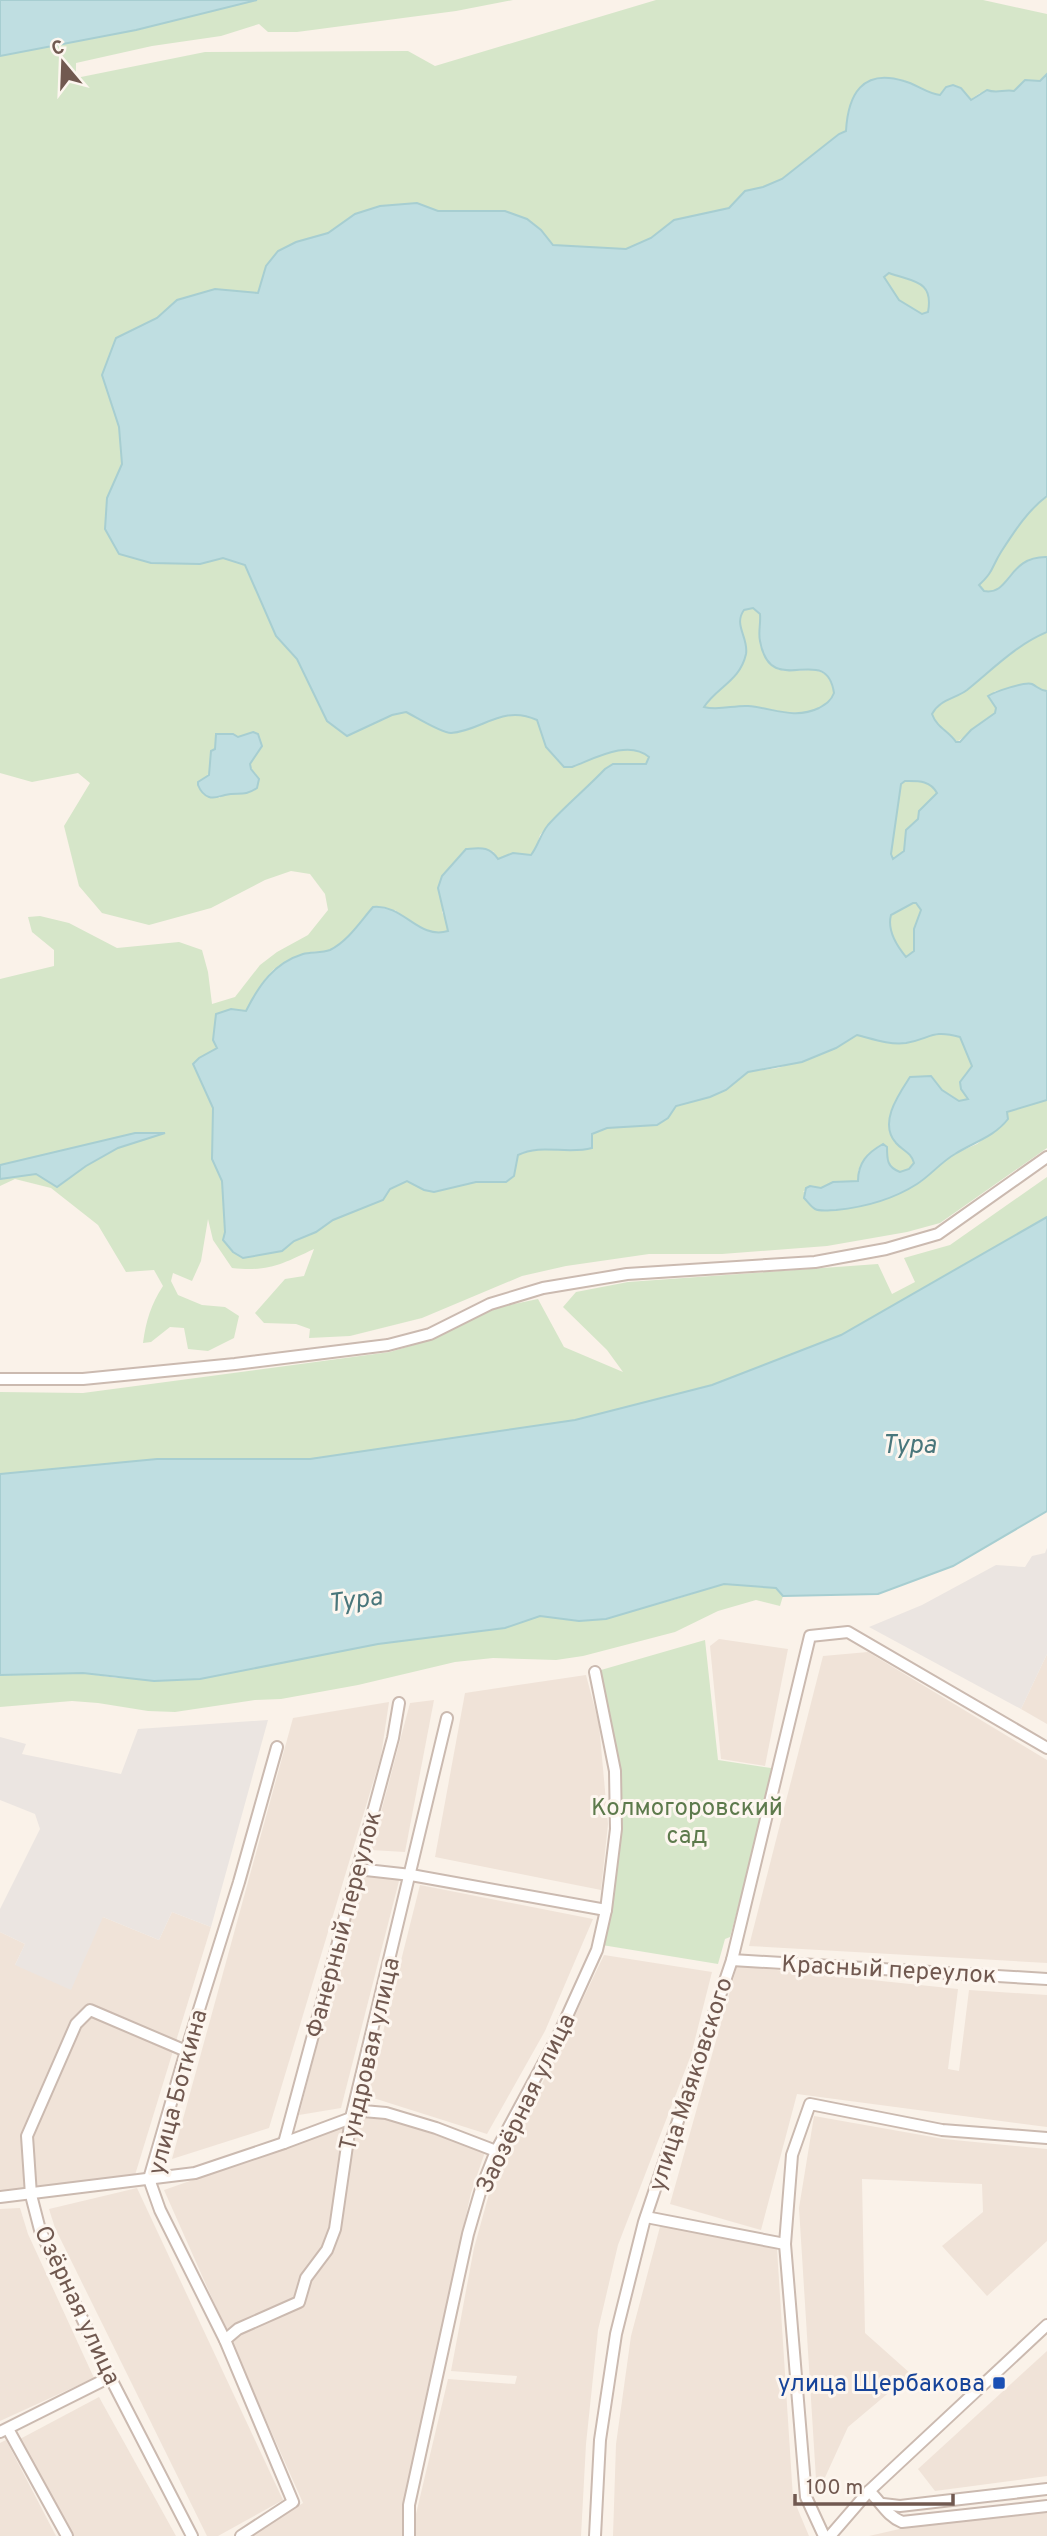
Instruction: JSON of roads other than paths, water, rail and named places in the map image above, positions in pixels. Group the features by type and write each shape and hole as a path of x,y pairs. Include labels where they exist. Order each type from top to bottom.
{"street":[{"path":"0,1379 83,1379 388,1345 430,1334 490,1304 542,1288 627,1274 815,1262 886,1249 938,1234 1047,1157"},
{"name":"улица Маяковского","path":"595,2536 600,2440 616,2334 646,2217 732,1960 810,1636 848,1632 1047,1748"},
{"name":"Заозёрная улица","path":"409,2536 409,2505 468,2234 481,2189 496,2151 558,2036 597,1950 606,1910 616,1829 615,1770 596,1672"},
{"name":"Фанерный переулок","path":"284,2143 393,1738 399,1703"},
{"name":"Тундровая улица","path":"225,2340 238,2329 299,2302 306,2278 327,2250 335,2229 351,2118 447,1718"},
{"name":"улица Боткина","path":"241,2536 293,2502 225,2340 160,2210 149,2179 277,1747"},
{"path":"357,1869 411,1875 606,1910"},
{"name":"Красный переулок","path":"732,1960 1047,1979"},
{"name":"Озёрная улица","path":"186,2051 90,2010 76,2024 27,2136 31,2194 40,2231 110,2377 192,2536"},
{"path":"824,2536 806,2497 785,2244 792,2155 810,2104 942,2130 1047,2138"},
{"path":"0,2197 195,2173 284,2143 363,2111 386,2113 436,2128 496,2151"},
{"path":"646,2217 785,2244"},
{"path":"830,2536 869,2491 1047,2325"},
{"path":"67,2536 4,2430 110,2377"},
{"path":"883,2504 900,2506 1047,2489"},
{"path":"869,2491 883,2504 891,2517 902,2522 1047,2506"}],"water":[{"path":"0,0 257,0 136,30 0,56"},
{"path":"1047,74 1047,496 1022,522 990,573 979,585 984,591 993,591 1000,588 1024,563 1034,558 1047,557 1047,632 1015,651 967,690 943,702 932,714 956,742 960,742 971,730 995,713 996,708 988,696 1029,683 1047,691 1047,1100 1007,1112 1008,1119 996,1130 950,1157 908,1190 858,1207 817,1210 804,1198 806,1188 821,1188 833,1182 858,1181 864,1159 883,1144 887,1147 892,1168 900,1172 909,1169 914,1163 909,1154 896,1143 889,1127 892,1109 910,1077 931,1076 942,1090 959,1101 968,1099 960,1082 972,1066 960,1037 937,1034 900,1043 857,1035 836,1048 802,1062 748,1072 726,1090 676,1106 668,1118 657,1125 607,1128 592,1134 592,1148 545,1149 518,1155 514,1176 506,1182 476,1182 434,1192 407,1181 390,1189 383,1200 333,1220 316,1232 294,1241 282,1251 243,1258 233,1252 223,1240 225,1232 222,1181 212,1159 213,1108 193,1064 217,1048 213,1040 216,1014 231,1009 246,1011 256,992 276,969 303,954 330,950 353,931 373,907 394,911 428,931 448,931 438,888 442,876 466,849 488,850 498,859 513,853 531,855 548,825 605,769 613,764 646,764 649,757 641,752 621,750 572,767 564,767 546,747 537,720 525,716 503,717 451,733 435,728 406,712 392,715 347,736 327,721 297,659 276,636 245,565 223,558 200,564 151,563 119,554 105,529 107,498 122,464 119,427 102,375 116,338 157,318 177,300 215,289 258,293 266,266 278,251 296,242 328,233 355,214 380,206 417,203 438,211 505,211 527,219 541,230 553,245 626,249 651,238 674,220 729,208 745,191 782,179 846,131 854,96 868,82 878,78 890,78 940,95 946,87 953,85 961,88 971,100 987,90 1014,91 1025,80 1040,81","holes":["889,273 920,284 928,294 928,312 922,314 899,300 884,277","753,608 760,614 760,641 766,659 775,667 821,671 829,678 834,693 828,702 819,708 801,713 748,706 704,707 734,677 743,663 746,648 740,621 744,610","905,781 923,782 937,793 919,811 918,819 906,830 904,851 893,859 891,854 901,784","913,903 921,910 914,929 914,951 906,957 893,937 891,915"]},
{"path":"253,732 258,734 262,746 250,764 259,779 257,788 215,798 205,795 198,782 209,775 216,734 233,734 238,737"},
{"path":"135,1133 165,1133 118,1148 57,1187 36,1174 0,1179 0,1165"},
{"name":"Тура","path":"1047,1217 1047,1511 953,1566 878,1594 783,1596 776,1588 724,1584 606,1619 579,1621 540,1616 505,1628 378,1644 200,1679 154,1681 83,1673 0,1675 0,1474 157,1459 310,1459 575,1420 712,1385 841,1335"}],"place":[{"name":"улица Щербакова","path":"999,2383"}],"park label":[{"name":"Колмогоровский сад","path":"687,1821"}]}
